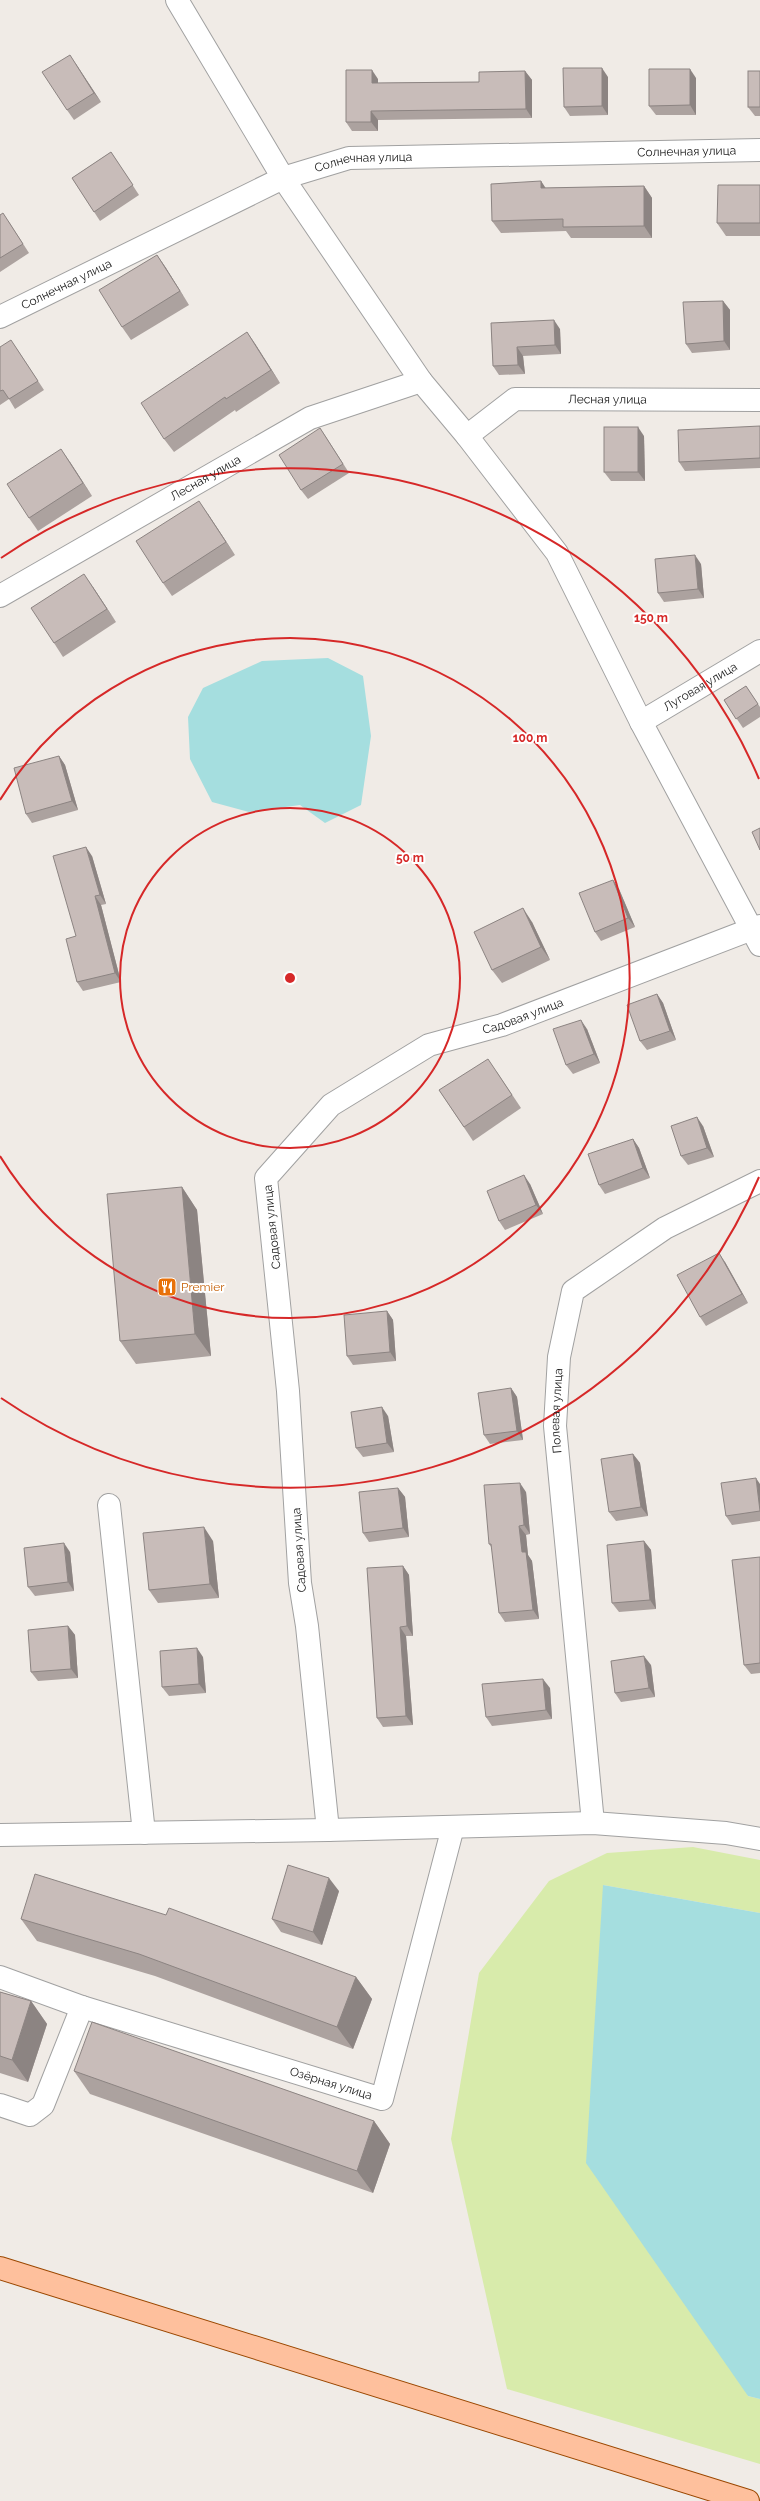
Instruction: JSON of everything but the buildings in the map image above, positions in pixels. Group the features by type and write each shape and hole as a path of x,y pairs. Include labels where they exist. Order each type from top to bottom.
{"main road":[{"path":"0,2268 748,2501"}],"street":[{"path":"177,0 283,178 421,381 467,436 557,553 641,722 757,933"},
{"name":"Солнечная улица","path":"0,318 283,178 349,158 760,150"},
{"name":"Лесная улица","path":"0,596 310,418 421,381"},
{"name":"Лесная улица","path":"467,436 515,399 760,400"},
{"name":"Луговая улица","path":"641,722 760,651"},
{"name":"Садовая улица","path":"328,1830 307,1626 300,1582 288,1391 266,1178 331,1105 429,1045 502,1025 757,933"},
{"name":"Полевая улица","path":"593,1823 555,1426 559,1357 573,1291 665,1228 760,1181"},
{"path":"109,1505 144,1833"},
{"path":"0,1835 328,1830 593,1823 726,1833 760,1839"},
{"name":"Озёрная улица","path":"0,1977 82,2007 382,2099 453,1827"},
{"path":"0,2106 30,2115 43,2105 82,2007"}],"green space":[{"path":"693,1847 760,1860 760,1913 603,1885 748,2396 760,2399 760,2464 507,2389 451,2139 479,1973 549,1881 607,1853"}],"water":[{"path":"328,658 363,676 371,736 361,805 325,823 300,805 249,812 212,802 190,759 188,717 203,688 262,661"},
{"path":"603,1885 760,1913 760,2399 748,2396 586,2163"}],"place":[{"name":"Premier","path":"167,1287"}]}
